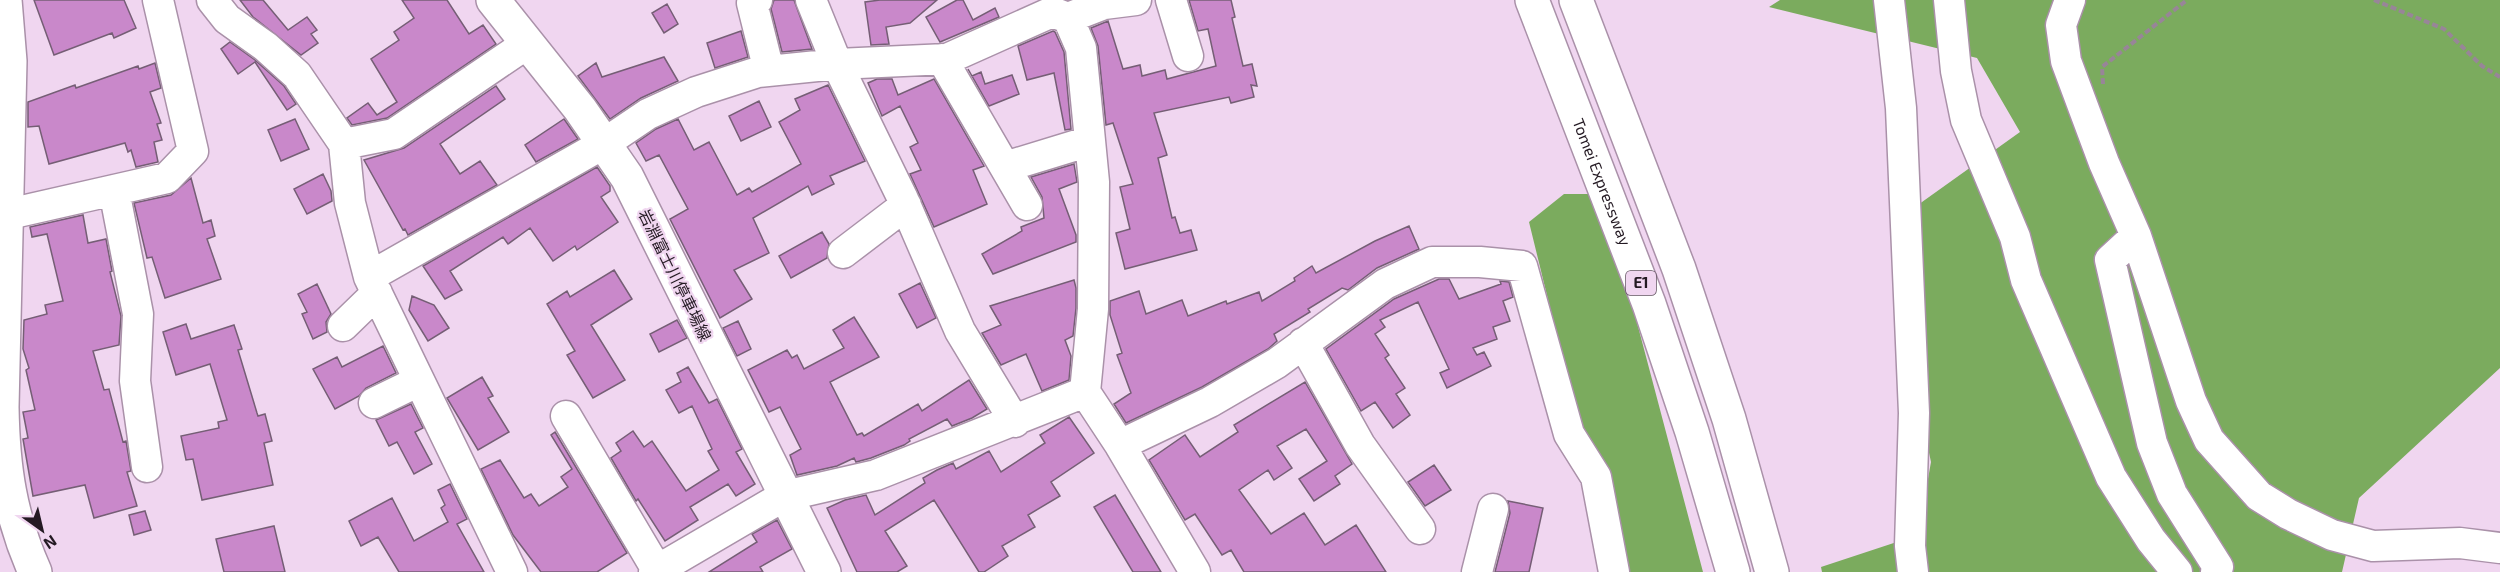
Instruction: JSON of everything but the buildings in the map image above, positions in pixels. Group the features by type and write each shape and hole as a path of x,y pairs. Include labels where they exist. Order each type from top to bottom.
{"main road":[{"path":"5,0 10,61 4,215 1,419 3,457 12,507 35,572"},
{"name":"岩淵富士川停車場線","path":"493,0 604,143 627,177 784,496 824,572"},
{"name":"Tomei Expressway","path":"1532,0 1649,304 1692,432 1733,572"},
{"name":"E1","path":"1576,0 1679,269 1729,419 1772,572"}],"street":[{"path":"4,215 167,178 193,151 158,0"},
{"path":"213,0 227,19 266,47 297,75 344,144 350,203 373,285 512,572"},
{"path":"757,0 752,3 769,71"},
{"path":"811,0 837,63 906,205 960,331 1015,422"},
{"path":"343,326 373,285 648,114 696,92 758,72 837,63 942,59 1057,10 1136,0"},
{"path":"1171,0 1188,56"},
{"path":"1889,0 1902,132 1914,413 1910,546 1913,572"},
{"path":"1949,0 1956,71 1966,120 2015,237 2026,280 2111,477 2151,540 2177,572"},
{"path":"2070,0 2061,25 2066,62 2104,163 2136,236 2191,401 2209,440 2259,496 2288,514 2332,535 2373,546 2460,543 2500,548"},
{"path":"1057,10 1081,48 1094,182 1094,309 1085,392 1120,445 1195,572"},
{"path":"344,144 394,134 528,43"},
{"path":"942,59 1027,205"},
{"path":"1005,166 1090,141"},
{"path":"114,190 138,314 135,381 147,467"},
{"path":"843,253 906,205"},
{"path":"2136,236 2110,260 2152,443 2172,494 2218,567 2216,572"},
{"path":"1120,445 1210,402 1277,363 1385,284 1432,262 1480,262 1522,266 1569,434 1596,477 1614,572"},
{"path":"1303,343 1360,445 1420,529"},
{"path":"374,403 419,381"},
{"path":"566,416 655,571 784,496 876,475 1015,422 1085,392"},
{"path":"1477,572 1493,509"}],"path":[{"path":"2103,88 2103,67 2187,0"},
{"path":"2374,0 2444,29 2482,66 2500,77"}],"green space":[{"path":"1780,0 2500,0 2500,368 2359,498 2342,572 1822,572 1821,567 1918,535 1931,462 1917,396 1915,207 2020,132 1977,58 1769,7"},
{"path":"1564,194 1588,194 1622,266 1703,572 1623,572 1581,434 1529,222"}]}
